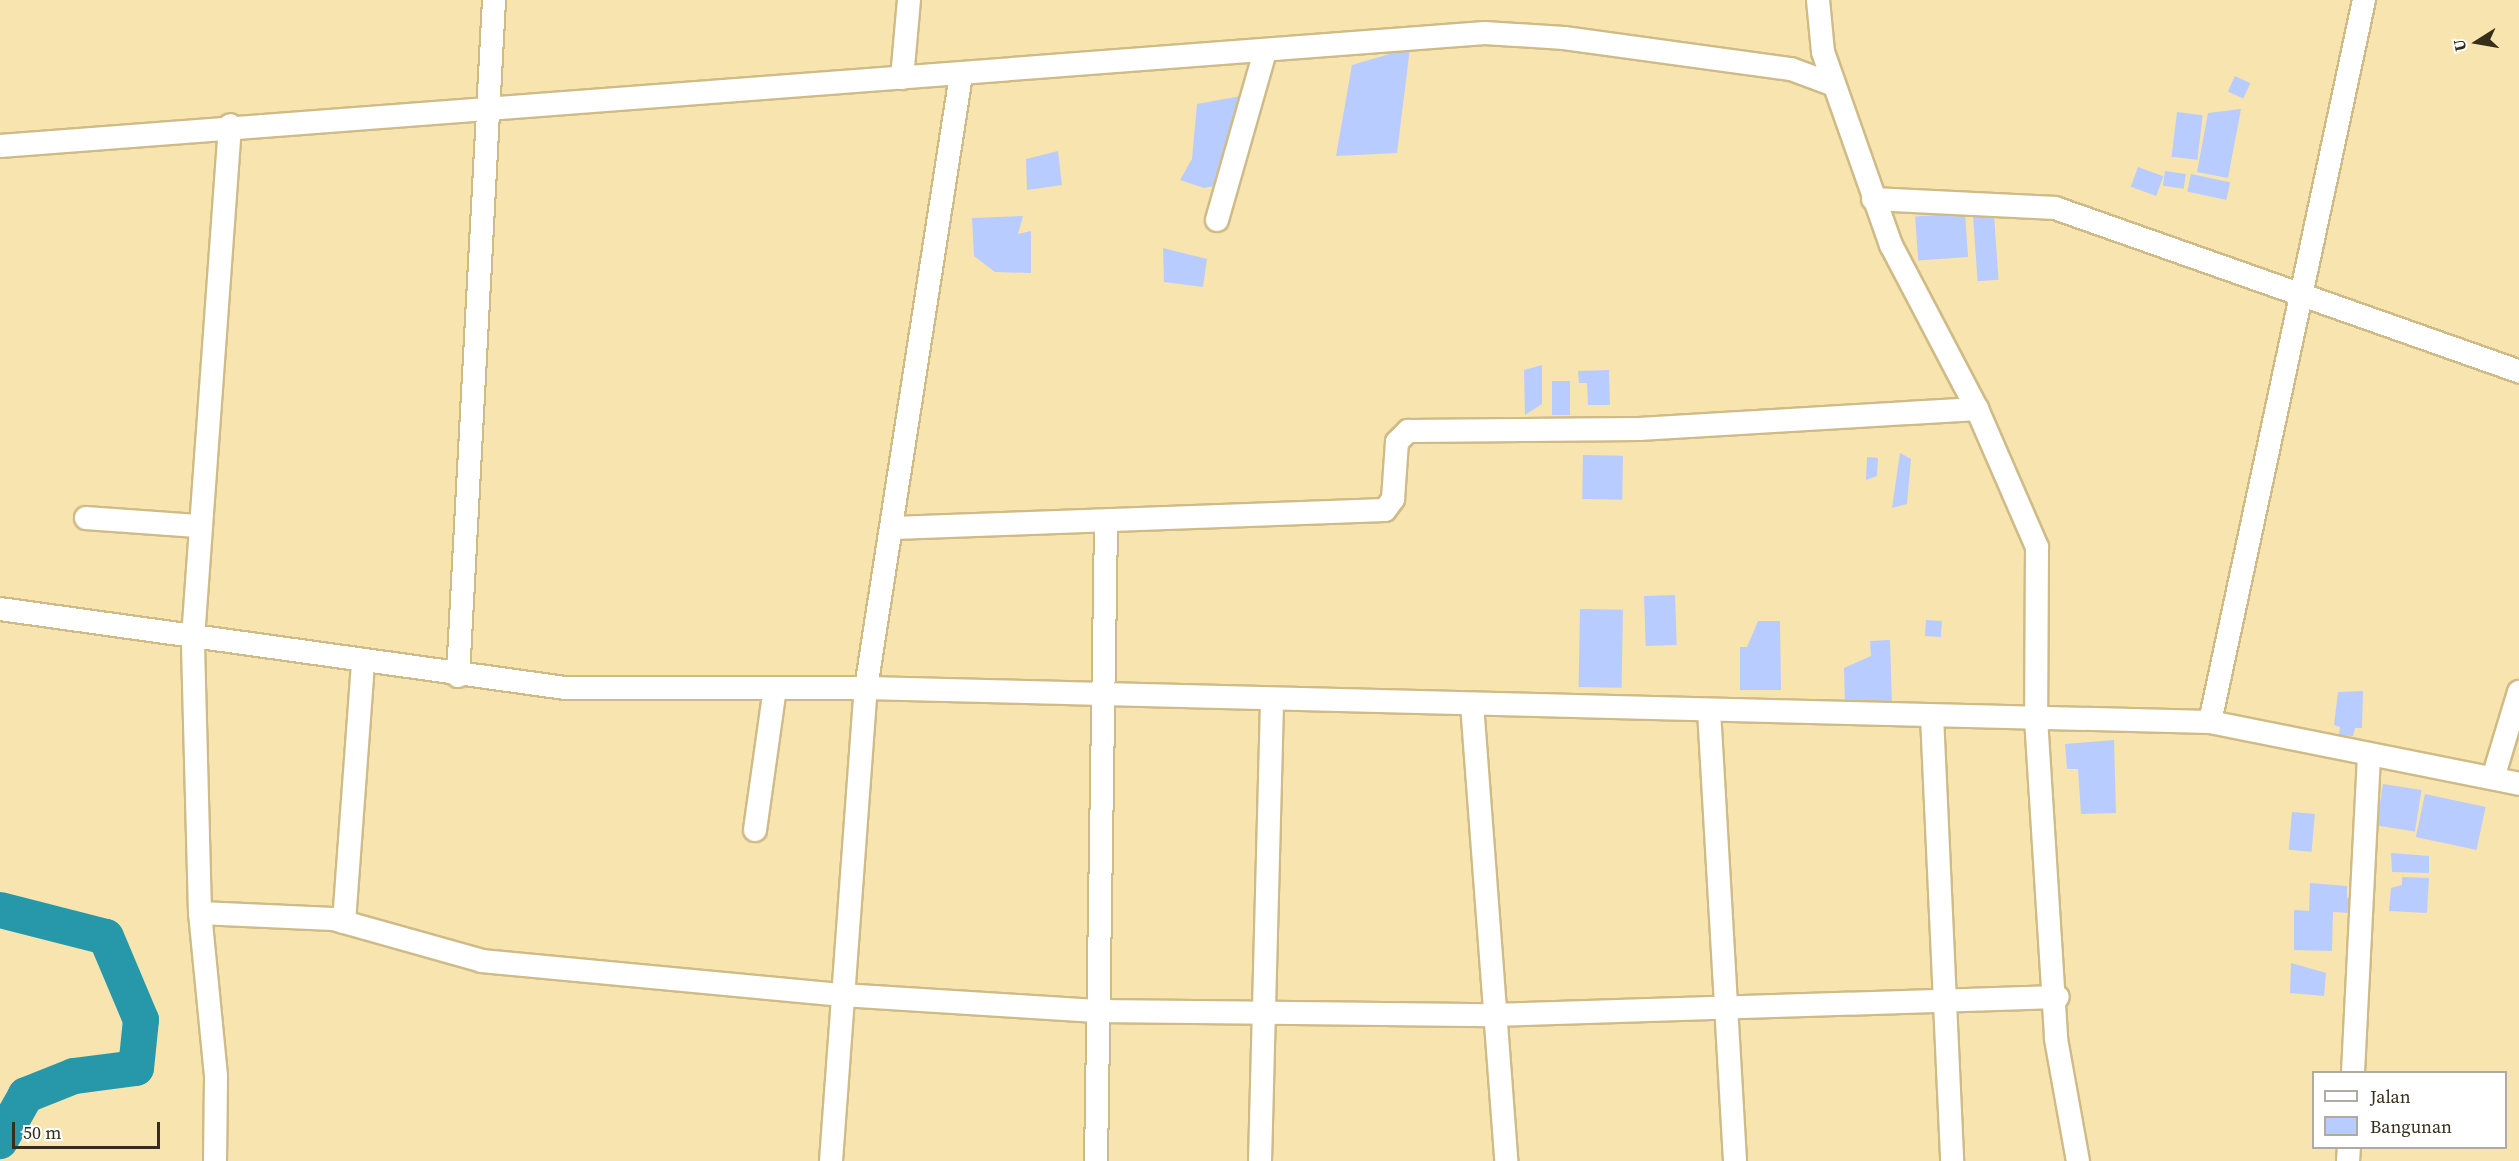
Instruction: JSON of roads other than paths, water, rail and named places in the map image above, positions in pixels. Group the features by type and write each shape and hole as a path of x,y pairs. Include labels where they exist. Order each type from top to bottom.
{"street":[{"path":"458,676 486,108 494,0"},
{"path":"902,78 909,0"},
{"path":"1818,0 1823,52 1873,199 1912,294 1977,409 2037,547 2036,718 2055,997 2078,1161"},
{"path":"2210,722 2299,295 2364,0"},
{"path":"0,146 230,125 961,75 1485,33 1564,38 1791,69 1834,85"},
{"path":"1217,220 1265,51"},
{"path":"831,1161 866,688 894,528 961,75"},
{"path":"215,1161 216,1076 200,913 193,638 197,526 230,125"},
{"path":"1873,199 2055,208 2519,371"},
{"path":"894,528 1385,510 1393,499 1397,442 1408,430 1639,429 1977,409"},
{"path":"86,518 197,526"},
{"path":"1096,1161 1096,1011 1105,694 1106,521"},
{"path":"0,609 458,676 565,688 866,688 2210,722 2369,757 2519,784"},
{"path":"344,922 363,662"},
{"path":"755,830 775,688"},
{"path":"2493,778 2519,692"},
{"path":"1260,1161 1272,699"},
{"path":"1472,704 1493,1015 1506,1161"},
{"path":"1709,710 1724,1006 1735,1161"},
{"path":"1932,716 1941,1003 1952,1161"},
{"path":"2353,1071 2369,757"},
{"path":"200,913 344,922 482,961 842,995 1096,1011 1262,1016 1493,1015 1724,1006 1941,1003 2055,997"}],"waterway":[{"path":"0,910 106,937 141,1020 136,1068 74,1076 26,1095 0,1141"}]}
